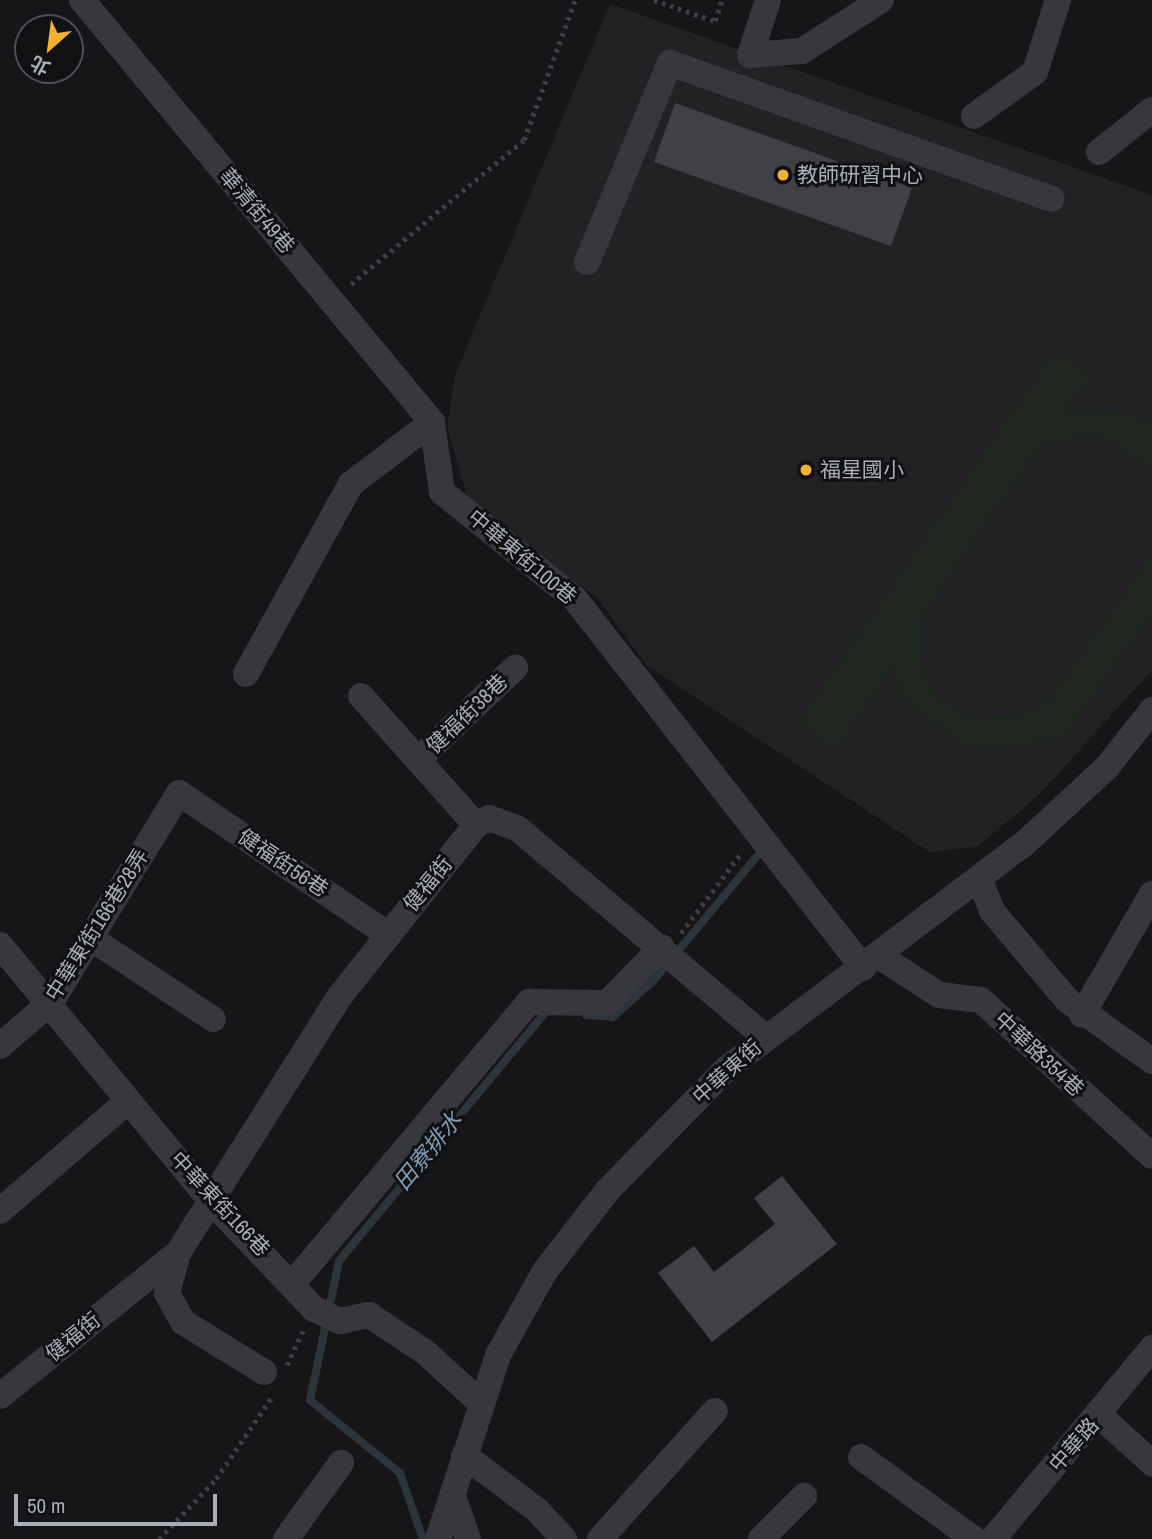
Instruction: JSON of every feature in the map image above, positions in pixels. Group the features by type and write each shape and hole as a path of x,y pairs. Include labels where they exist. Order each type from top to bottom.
{"street":[{"name":"華清街49巷","path":"82,0 432,422"},
{"path":"768,0 750,55 802,51 881,0"},
{"path":"974,116 1035,72 1058,0"},
{"path":"587,262 670,63 1051,199"},
{"path":"1099,152 1152,110"},
{"path":"246,674 351,484 432,422"},
{"name":"中華東街100巷","path":"432,422 442,492 575,599 756,833 871,962"},
{"name":"健福街38巷","path":"418,760 515,668"},
{"name":"健福街38巷","path":"361,696 476,825"},
{"name":"中華東街","path":"438,1539 454,1499 480,1402 518,1315 569,1236 663,1131 765,1037 980,881 1107,767 1152,710"},
{"name":"健福街56巷","path":"179,793 386,933"},
{"name":"中華東街166巷28弄","path":"0,1046 51,1002 179,793"},
{"path":"476,825 489,818 517,828 671,954 765,1037"},
{"name":"健福街","path":"0,1396 178,1252 214,1203 326,1018 386,933 476,825"},
{"path":"980,881 992,911 1082,1015 1152,1061"},
{"path":"1082,1015 1152,894"},
{"path":"92,939 213,1019"},
{"name":"中華東街166巷","path":"0,945 51,1002 128,1101 214,1203 294,1282 314,1309 340,1321 369,1315 425,1352 480,1402"},
{"path":"294,1282 529,1002 607,1003 671,954"},
{"name":"中華路354巷","path":"871,962 939,995 981,1000 1152,1156"},
{"path":"0,1211 128,1101"},
{"name":"健福街","path":"178,1252 167,1293 183,1322 274,1378"},
{"name":"中華路","path":"993,1539 1099,1415 1152,1348"},
{"path":"600,1539 715,1411"},
{"path":"1099,1415 1152,1463"},
{"path":"464,1455 537,1510 564,1539"},
{"path":"861,1457 974,1539"},
{"path":"286,1539 341,1463"},
{"path":"761,1539 804,1496"},
{"path":"454,1499 468,1539"}],"path":[{"path":"331,300 524,140 575,0"},
{"path":"654,0 715,21 722,0"},
{"path":"671,954 756,833"},
{"path":"159,1539 216,1479 314,1309"}],"shaded area":[{"name":"福星國小","path":"610,4 1152,195 1152,670 1040,794 977,847 930,852 646,665 597,597 472,513 447,427 455,375"},
{"path":"1054,350 1091,377 1066,410 1118,411 1143,420 1152,427 1152,473 1118,444 1089,434 1040,446 922,617 919,654 927,678 937,697 971,718 1019,715 1047,702 1152,552 1152,615 1063,738 992,751 964,744 899,697 895,664 835,750 799,720"}],"building":[{"name":"教師研習中心","path":"675,103 912,188 891,246 654,162"},
{"path":"782,1176 837,1244 712,1342 658,1273 694,1246 714,1272 775,1224 754,1198"}],"waterway":[{"name":"田寮排水","path":"586,1015 613,1017 653,981 758,855"},
{"name":"田寮排水","path":"423,1539 400,1473 310,1400 339,1261 545,1013"}],"place":[{"name":"教師研習中心","path":"783,175"},
{"name":"福星國小","path":"806,470"}]}
